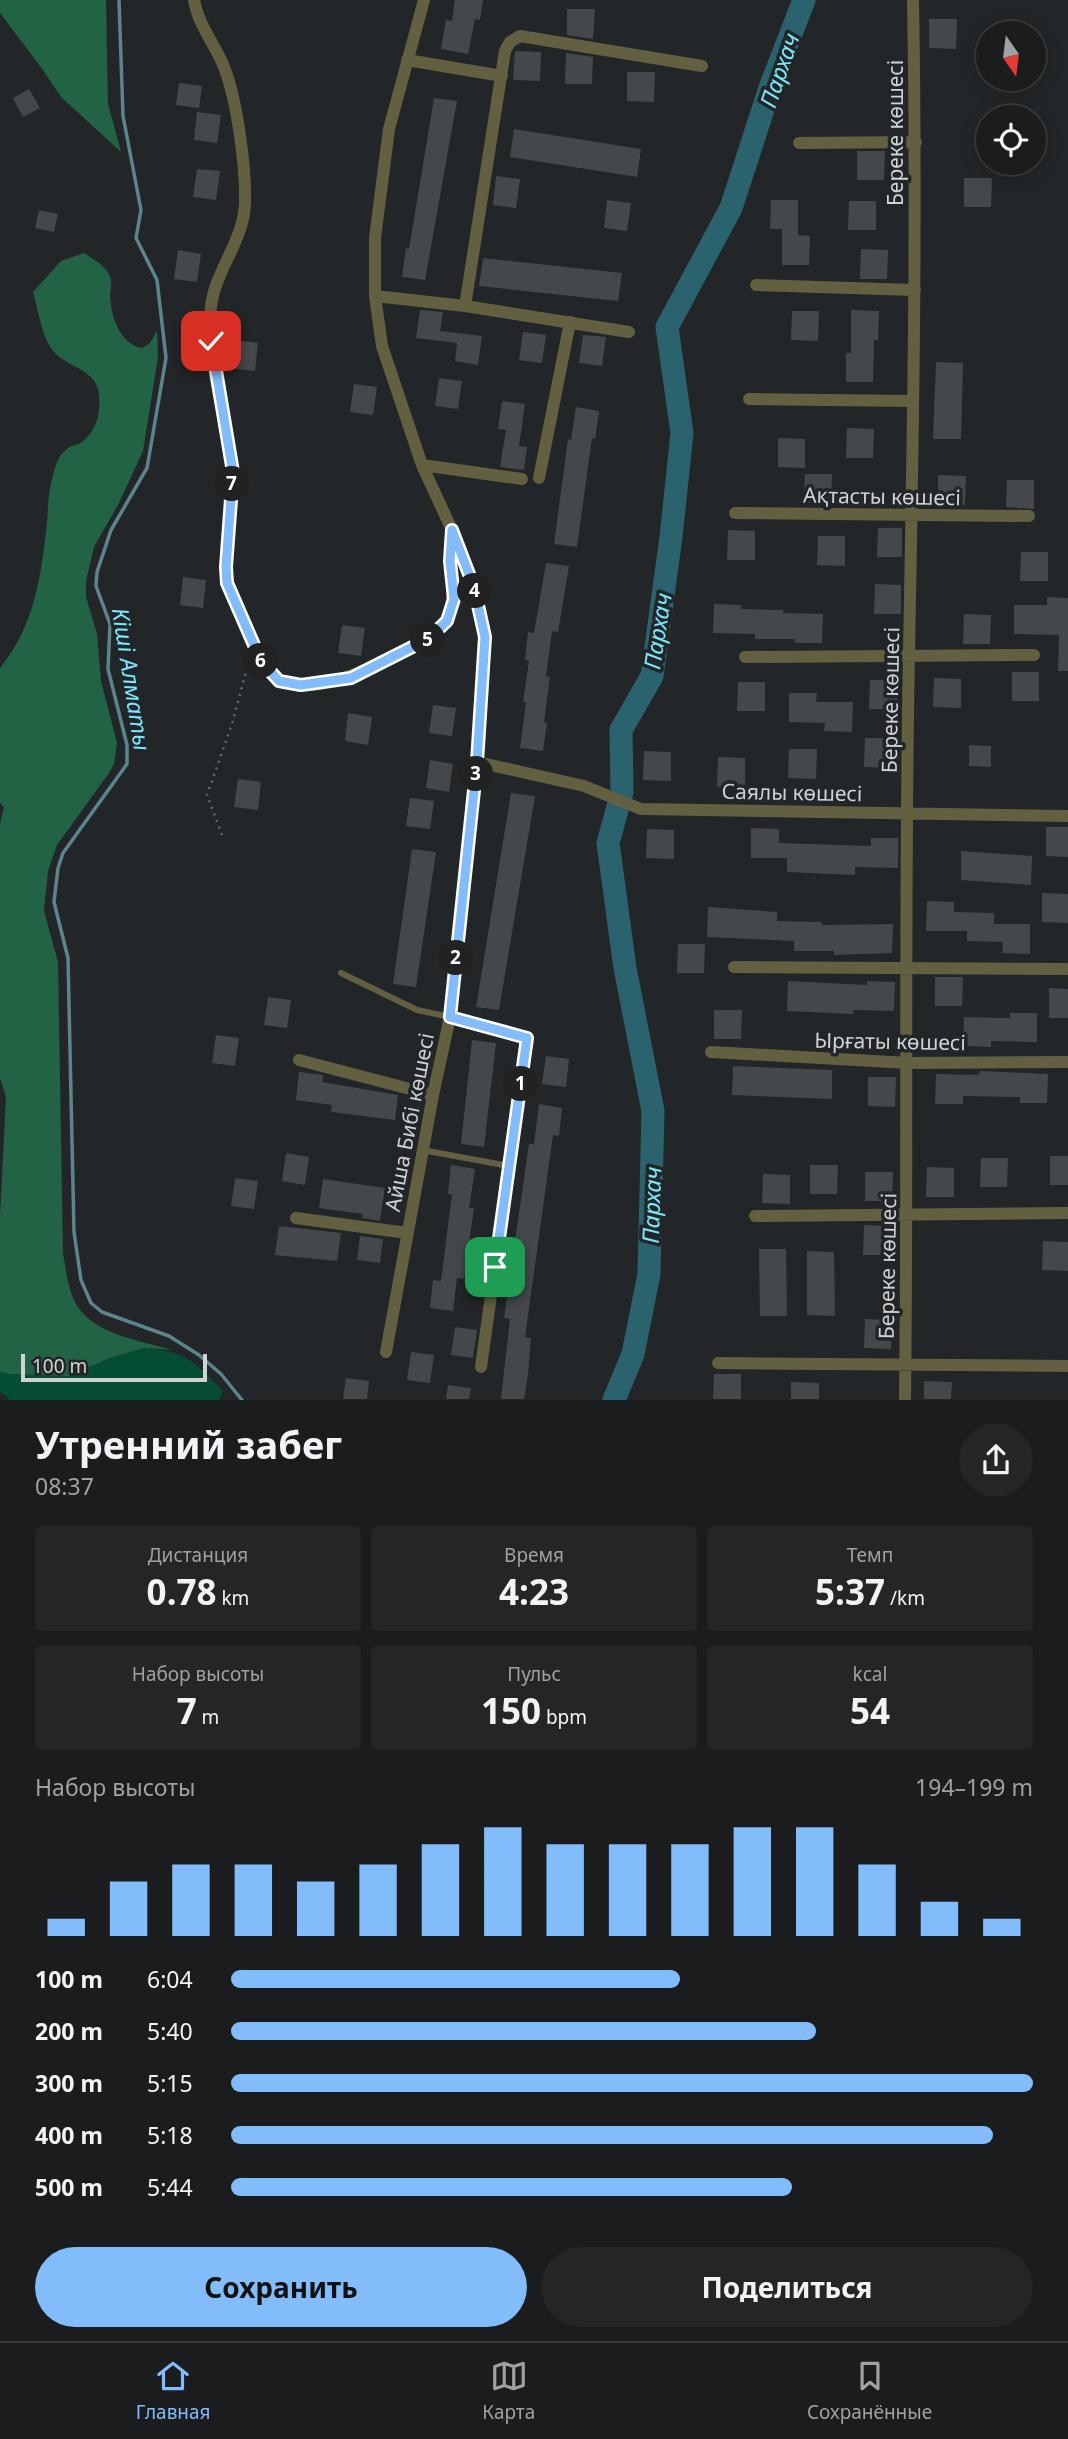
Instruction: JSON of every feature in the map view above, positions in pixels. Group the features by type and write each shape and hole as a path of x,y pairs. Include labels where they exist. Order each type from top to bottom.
{"street":[{"path":"194,0 197,13 223,65 232,92 245,202 241,229 216,286 210,324 233,472 227,583 261,661 279,681 301,685 351,678 428,639 447,621 454,599 450,561 452,530"},
{"name":"Айша Бибі көшесі","path":"386,1352 422,1150 450,1017 477,762 485,637 474,587 452,530 422,465 382,346 375,296 375,238 389,129 424,0"},
{"name":"Береке көшесі","path":"905,1399 909,654 913,517 916,142 913,0"},
{"path":"465,306 505,51 510,42 520,36 702,66"},
{"path":"407,60 502,76"},
{"path":"799,144 916,142"},
{"path":"756,285 915,290"},
{"path":"375,296 465,306 629,332"},
{"path":"539,478 570,322"},
{"path":"749,400 912,401"},
{"path":"422,465 522,479"},
{"name":"Ақтасты көшесі","path":"736,513 913,517 1029,516"},
{"path":"745,657 1034,655"},
{"name":"Саялы көшесі","path":"477,762 584,786 612,800 641,809 1068,816"},
{"path":"734,967 1068,969"},
{"path":"450,1017 527,1038 481,1367"},
{"name":"Ырғаты көшесі","path":"710,1052 908,1063 1068,1062"},
{"path":"299,1060 433,1094"},
{"path":"755,1216 1068,1213"},
{"path":"296,1218 407,1234"},
{"path":"718,1363 1068,1366"}],"lane":[{"path":"341,974 418,1010 450,1017"},
{"path":"422,1150 509,1166"}],"path":[{"path":"222,835 207,795 232,724 254,644"}],"green space":[{"path":"0,0 106,0 108,104 121,152 61,97 0,13"},
{"path":"84,253 100,264 109,275 112,312 122,335 142,348 150,343 157,331 158,357 143,451 118,505 94,547 86,581 86,597 97,634 101,681 117,743 114,764 57,845 48,871 44,911 58,962 63,1253 72,1295 86,1317 121,1336 172,1350 144,1348 110,1358 69,1376 9,1374 0,1372 0,1216 6,1097 0,1078 0,824 4,807 0,803 0,668 21,635 39,581 48,500 56,464 65,451 87,437 98,414 97,385 86,373 57,355 51,348 42,328 33,292 61,261"},
{"path":"144,1348 170,1352 189,1360 223,1391 219,1400 10,1400 0,1391 0,1372 69,1376 110,1358"}],"building":[{"path":"455,0 483,0 480,20 475,19 468,54 441,49 446,20 452,21"},
{"path":"567,9 595,9 593,39 567,35"},
{"path":"929,19 957,19 956,49 929,48"},
{"path":"515,51 541,52 540,81 513,80"},
{"path":"566,53 593,57 592,84 565,84"},
{"path":"627,72 655,72 654,102 627,101"},
{"path":"179,83 202,86 199,108 176,105"},
{"path":"29,89 40,108 23,117 13,98"},
{"path":"434,98 457,101 425,280 402,277"},
{"path":"197,112 221,115 217,143 194,140"},
{"path":"514,129 641,149 637,177 510,157"},
{"path":"857,151 885,151 884,180 857,180"},
{"path":"197,169 220,171 216,200 193,197"},
{"path":"496,176 520,179 516,208 493,205"},
{"path":"964,178 992,178 991,207 964,207"},
{"path":"607,200 631,203 627,231 604,228"},
{"path":"771,200 798,200 798,235 810,236 809,265 782,265 782,229 770,229"},
{"path":"849,201 876,201 876,230 848,230"},
{"path":"39,210 58,214 54,232 35,228"},
{"path":"861,249 888,250 887,279 860,279"},
{"path":"178,250 201,254 197,282 174,279"},
{"path":"483,258 622,273 618,301 479,286"},
{"path":"420,310 443,312 440,331 482,336 478,365 455,361 457,343 416,338"},
{"path":"851,310 879,311 878,340 874,340 873,382 846,382 846,353 851,353"},
{"path":"792,311 819,311 818,341 791,340"},
{"path":"523,332 546,335 542,363 519,360"},
{"path":"583,335 606,337 602,366 579,363"},
{"path":"235,340 258,343 255,371 231,368"},
{"path":"936,362 963,363 961,439 933,439"},
{"path":"439,378 462,381 458,409 435,406"},
{"path":"354,384 377,387 373,415 350,412"},
{"path":"502,401 525,404 519,446 527,447 524,470 500,467 506,430 498,429"},
{"path":"576,407 599,411 595,439 592,438 577,547 554,544 568,439 571,440"},
{"path":"847,428 874,429 873,458 846,458"},
{"path":"778,438 805,439 805,468 778,467"},
{"path":"805,474 832,474 831,503 804,503"},
{"path":"938,475 966,476 965,505 938,505"},
{"path":"1007,480 1034,480 1034,509 1006,507"},
{"path":"878,528 902,528 902,557 877,557"},
{"path":"728,530 755,531 755,560 727,560"},
{"path":"818,536 845,536 845,566 817,565"},
{"path":"1021,552 1048,552 1048,581 1020,581"},
{"path":"546,563 569,566 558,632 552,631 546,676 550,677 543,751 520,748 529,661 525,660 528,632 534,633"},
{"path":"183,577 206,580 203,608 180,605"},
{"path":"875,584 901,585 901,614 874,614"},
{"path":"1047,597 1068,598 1068,671 1058,671 1059,635 1014,634 1014,605 1047,605"},
{"path":"714,604 741,605 741,609 783,610 783,613 823,614 822,643 795,643 795,639 755,639 755,634 713,633"},
{"path":"964,614 991,615 990,644 963,644"},
{"path":"342,625 365,628 361,656 338,653"},
{"path":"1012,672 1039,672 1039,701 1012,701"},
{"path":"934,678 961,679 961,708 933,707"},
{"path":"870,680 897,680 897,709 869,709"},
{"path":"738,682 765,682 765,711 737,711"},
{"path":"789,693 817,693 816,702 853,702 852,732 824,731 825,723 789,722"},
{"path":"433,705 456,708 452,736 429,733"},
{"path":"348,713 372,717 368,745 345,741"},
{"path":"865,738 892,738 892,768 864,767"},
{"path":"969,745 991,746 991,767 969,766"},
{"path":"789,749 817,749 816,779 788,778"},
{"path":"644,751 671,752 671,781 643,780"},
{"path":"718,757 745,758 745,787 717,787"},
{"path":"430,760 453,764 449,792 426,788"},
{"path":"238,779 261,782 258,810 234,807"},
{"path":"511,793 535,796 499,1010 476,1007"},
{"path":"410,798 434,801 430,829 406,826"},
{"path":"1046,827 1068,827 1068,857 1046,856"},
{"path":"751,828 779,829 779,843 871,846 871,838 898,838 898,868 855,867 855,875 787,872 787,858 751,858"},
{"path":"647,829 674,830 674,859 646,858"},
{"path":"412,849 436,852 416,987 393,984"},
{"path":"961,851 1032,856 1031,885 961,880"},
{"path":"1042,893 1068,894 1068,923 1042,922"},
{"path":"927,901 954,902 954,912 994,913 994,924 1030,924 1030,954 1002,953 1003,942 967,941 967,931 926,931"},
{"path":"708,907 777,912 777,921 822,922 822,925 893,924 892,953 834,955 834,951 794,951 794,941 707,937"},
{"path":"678,944 705,944 704,973 677,973"},
{"path":"935,977 963,977 962,1006 935,1006"},
{"path":"788,981 867,985 867,981 895,982 894,1011 853,1010 853,1014 787,1011"},
{"path":"1049,988 1068,989 1068,1018 1049,1018"},
{"path":"268,997 291,1000 287,1028 264,1025"},
{"path":"714,1010 742,1010 741,1039 714,1039"},
{"path":"1010,1013 1037,1013 1037,1042 991,1041 991,1047 963,1046 964,1017 1010,1018"},
{"path":"216,1035 239,1038 235,1066 212,1063"},
{"path":"472,1040 496,1043 484,1147 461,1144"},
{"path":"546,1056 569,1059 566,1087 542,1084"},
{"path":"733,1066 832,1070 832,1099 732,1095"},
{"path":"980,1071 1048,1074 1047,1103 1020,1103 1020,1097 963,1096 963,1104 935,1104 936,1074 979,1075"},
{"path":"299,1072 323,1075 322,1082 398,1095 395,1120 331,1112 332,1105 296,1100"},
{"path":"868,1077 896,1077 895,1107 868,1106"},
{"path":"539,1104 562,1108 559,1136 553,1135 525,1337 531,1338 524,1399 501,1399 510,1319 504,1318 529,1144 534,1144"},
{"path":"286,1153 309,1157 305,1185 282,1181"},
{"path":"1050,1156 1068,1156 1068,1185 1050,1185"},
{"path":"981,1158 1008,1158 1007,1187 980,1187"},
{"path":"451,1165 475,1169 469,1208 474,1208 464,1279 457,1278 453,1311 430,1308 433,1280 441,1281 452,1194 448,1194"},
{"path":"810,1165 838,1165 837,1194 810,1194"},
{"path":"927,1167 954,1168 954,1197 926,1197"},
{"path":"865,1172 893,1172 892,1201 865,1201"},
{"path":"763,1174 790,1175 790,1204 762,1203"},
{"path":"235,1178 258,1181 254,1209 231,1206"},
{"path":"323,1179 385,1188 380,1221 362,1218 363,1214 319,1208"},
{"path":"864,1225 891,1226 891,1255 863,1255"},
{"path":"279,1226 341,1233 337,1261 275,1255"},
{"path":"360,1236 383,1239 380,1263 357,1260"},
{"path":"1043,1241 1068,1242 1068,1271 1042,1270"},
{"path":"759,1249 786,1249 787,1316 760,1316"},
{"path":"807,1251 834,1252 835,1316 807,1315"},
{"path":"865,1319 892,1320 891,1349 864,1348"},
{"path":"455,1327 477,1330 473,1358 451,1355"},
{"path":"411,1352 434,1355 430,1383 407,1380"},
{"path":"714,1374 741,1374 741,1399 713,1399"},
{"path":"346,1378 369,1381 367,1399 343,1399"},
{"path":"924,1381 952,1382 951,1399 924,1399"},
{"path":"791,1382 819,1383 819,1399 791,1399"},
{"path":"448,1385 471,1388 469,1399 446,1399"}],"waterway":[{"name":"Кіші Алматы","path":"119,0 123,116 141,210 136,238 157,280 166,358 147,468 111,530 97,572 96,586 110,624 108,669 127,745 127,764 63,853 58,868 54,902 68,958 74,1232 81,1280 91,1303 102,1312 169,1336 199,1355 221,1374 242,1400"},
{"name":"Пархач","path":"614,1400 633,1354 649,1274 653,1111 625,968 608,843 622,792 621,730 652,676 671,537 682,433 667,327 731,208 770,88 804,0"}],"route":[{"path":"211,341 233,472 227,583 261,661 279,681 301,685 351,678 428,639 447,621 454,599 450,561 452,530 474,587 485,637 477,762 450,1017 527,1038 495,1267"}]}
